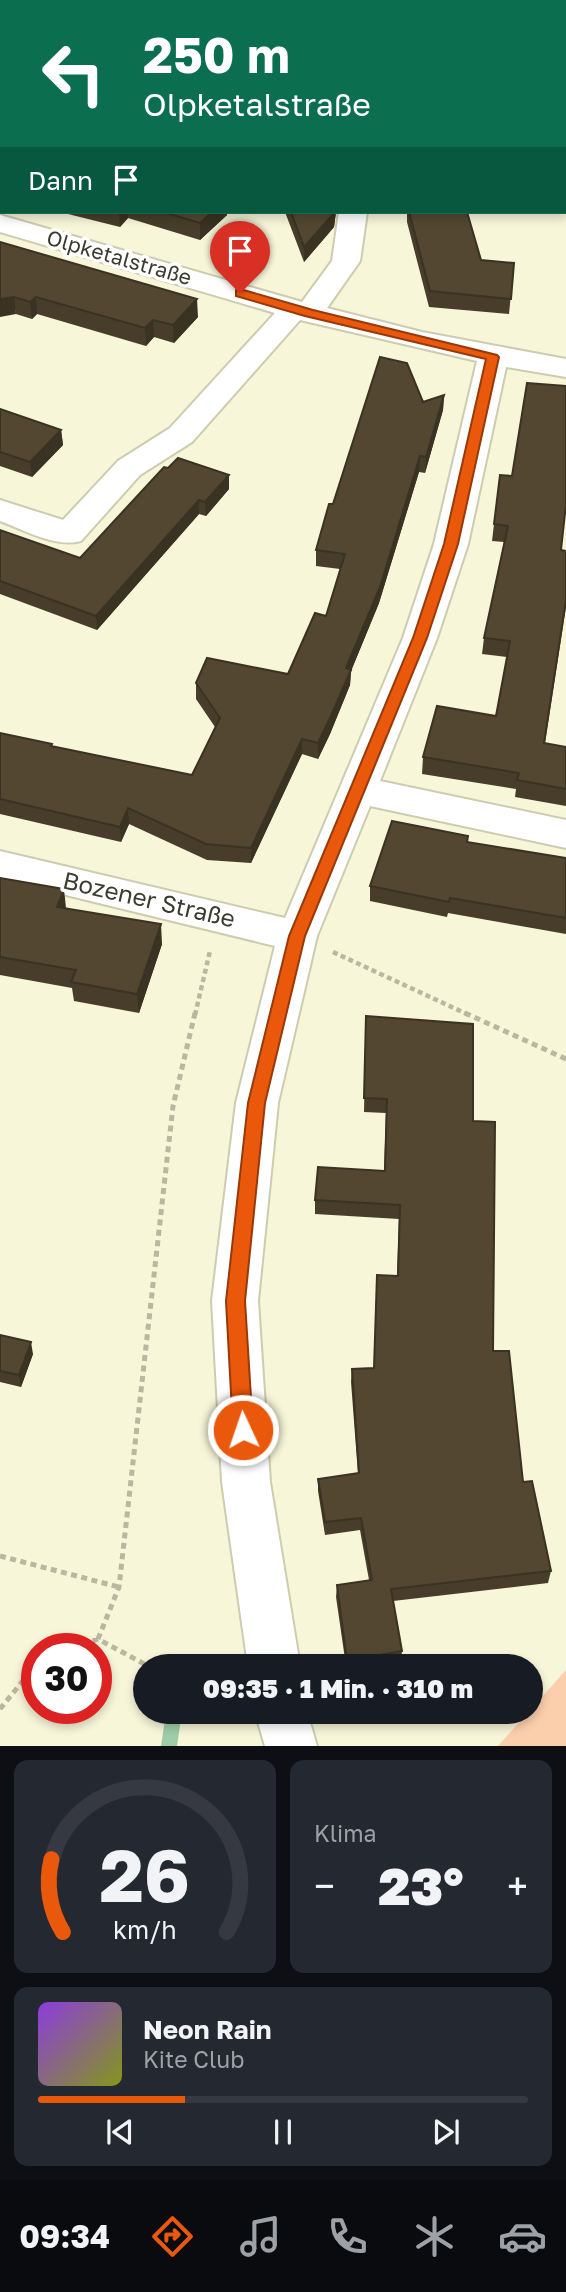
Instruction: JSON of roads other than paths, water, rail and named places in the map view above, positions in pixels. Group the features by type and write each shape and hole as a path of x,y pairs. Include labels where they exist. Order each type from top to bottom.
{"street":[{"path":"0,510 69,534 129,468 181,435 302,311 346,261 353,214"},
{"name":"Olpketalstraße","path":"0,223 302,311 493,357 566,368"},
{"path":"272,1654 246,1482 235,1301 257,1103 297,936 420,638 451,544 493,357"},
{"path":"359,790 566,834"},
{"name":"Bozener Straße","path":"0,865 219,915 297,936"},
{"path":"284,1724 290,1746"}],"waterway":[{"path":"169,1746 172,1724"}]}
